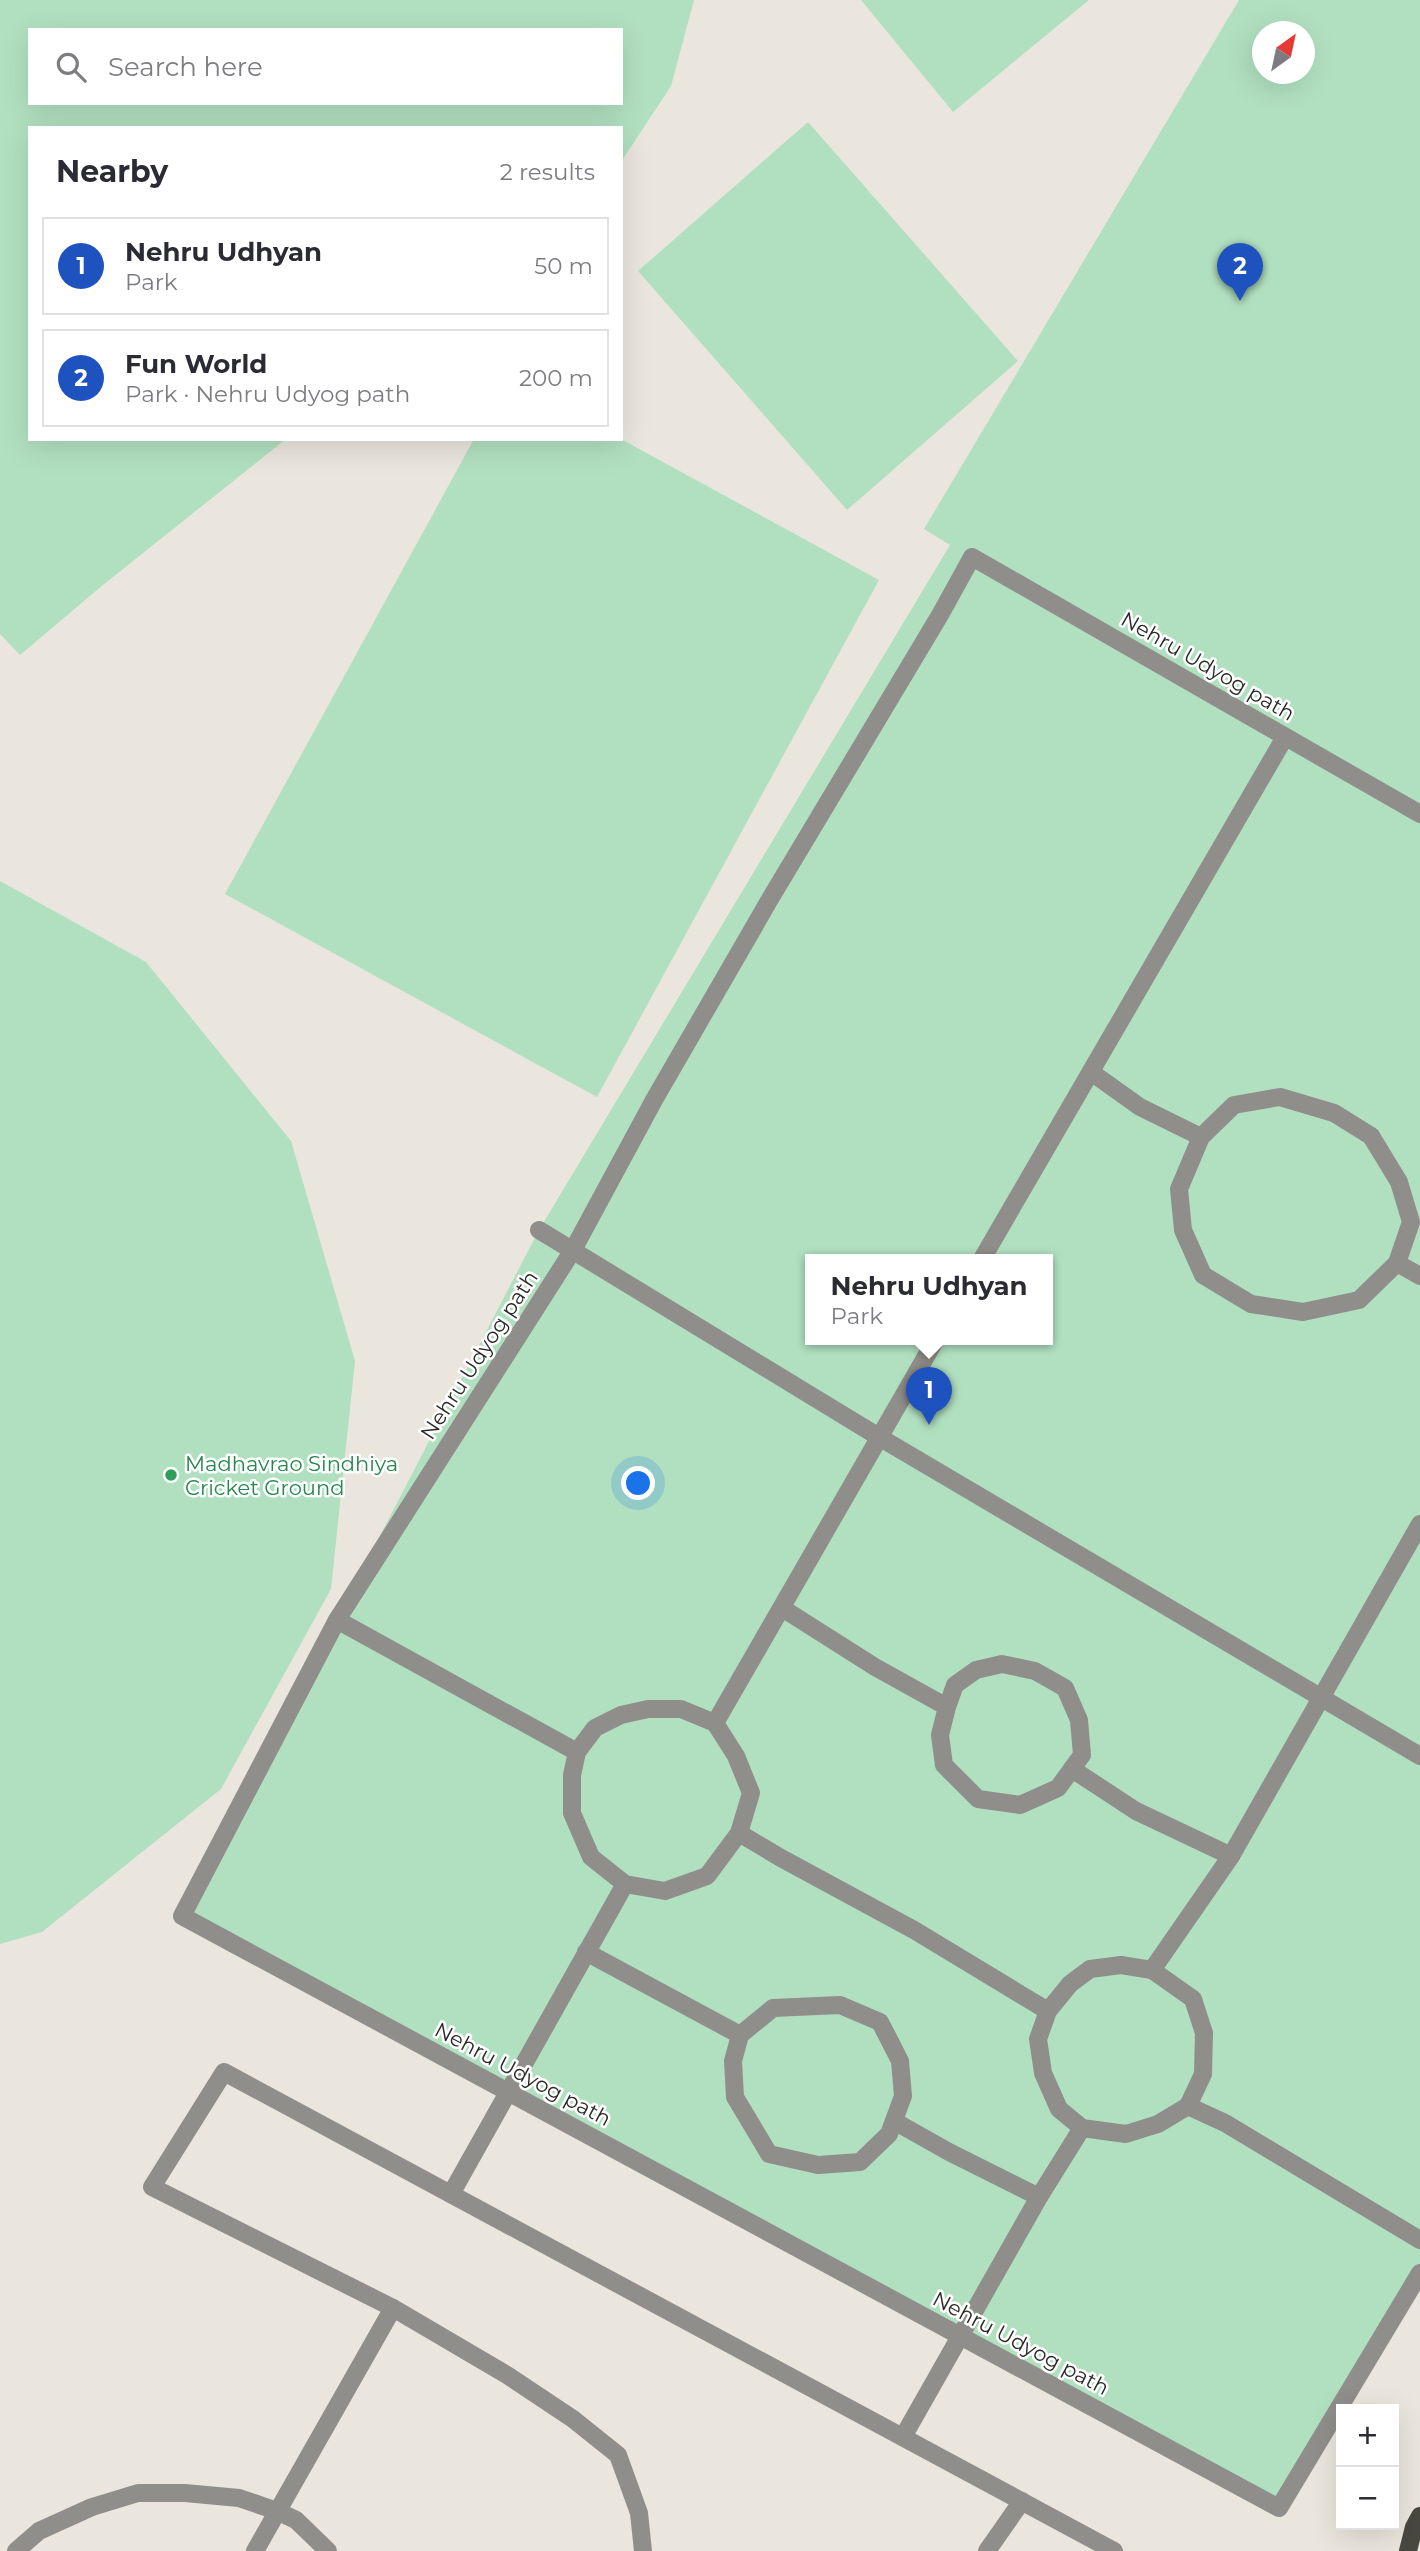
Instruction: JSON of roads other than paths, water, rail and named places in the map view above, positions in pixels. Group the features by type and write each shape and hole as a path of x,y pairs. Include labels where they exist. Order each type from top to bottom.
{"main road":[{"path":"1406,2547 1420,2516"}],"street":[{"name":"Nehru Udyog path","path":"1420,814 972,557 654,1100 573,1250 337,1620 182,1916 1279,2508 1420,2273"},
{"path":"985,1254 1285,737"},
{"path":"1091,1072 1140,1107 1201,1137"},
{"path":"1280,1097 1334,1113 1371,1136 1399,1182 1411,1222 1397,1263 1359,1300 1303,1312 1251,1304 1203,1275 1183,1230 1180,1189 1201,1137 1234,1105 1280,1097"},
{"path":"540,1230 879,1437 1420,1756"},
{"path":"1397,1263 1420,1276"},
{"path":"716,1723 933,1345"},
{"path":"1152,1970 1231,1856 1420,1524"},
{"path":"782,1608 875,1667 947,1707"},
{"path":"337,1620 577,1752"},
{"path":"1002,1664 1035,1671 1065,1688 1079,1720 1082,1755 1058,1788 1020,1805 978,1799 944,1765 940,1735 947,1707 955,1685 976,1670 1002,1664"},
{"path":"648,1709 681,1709 716,1723 736,1756 751,1793 739,1833 707,1876 665,1891 625,1884 590,1857 572,1813 572,1774 577,1752 595,1728 621,1715 648,1709"},
{"path":"1072,1769 1136,1811 1231,1856"},
{"path":"739,1833 914,1930 1048,2011"},
{"path":"451,2194 625,1884"},
{"path":"586,1952 740,2035"},
{"path":"1121,1965 1152,1970 1193,1999 1204,2033 1203,2074 1188,2106 1158,2124 1126,2134 1082,2128 1059,2109 1043,2073 1038,2039 1048,2011 1070,1984 1090,1969 1121,1965"},
{"path":"840,2005 880,2022 900,2061 903,2096 889,2134 860,2162 818,2165 769,2154 735,2096 733,2061 740,2035 774,2008 840,2005"},
{"path":"643,2551 639,2513 618,2455 562,2411 393,2308 152,2187 224,2072 1114,2551"},
{"path":"1188,2106 1225,2123 1420,2240"},
{"path":"894,2121 1039,2197"},
{"path":"902,2437 1039,2197 1082,2128"},
{"path":"255,2551 393,2308"},
{"path":"16,2551 39,2531 92,2507 138,2493 185,2493 239,2498 277,2511 296,2521 328,2551"},
{"path":"987,2551 1022,2501"}],"place":[{"name":"Fun World","path":"1240,301"},
{"name":"Nehru Udhyan","path":"929,1425"},
{"name":"Madhavrao Sindhiya Cricket Ground","path":"171,1475"}]}
